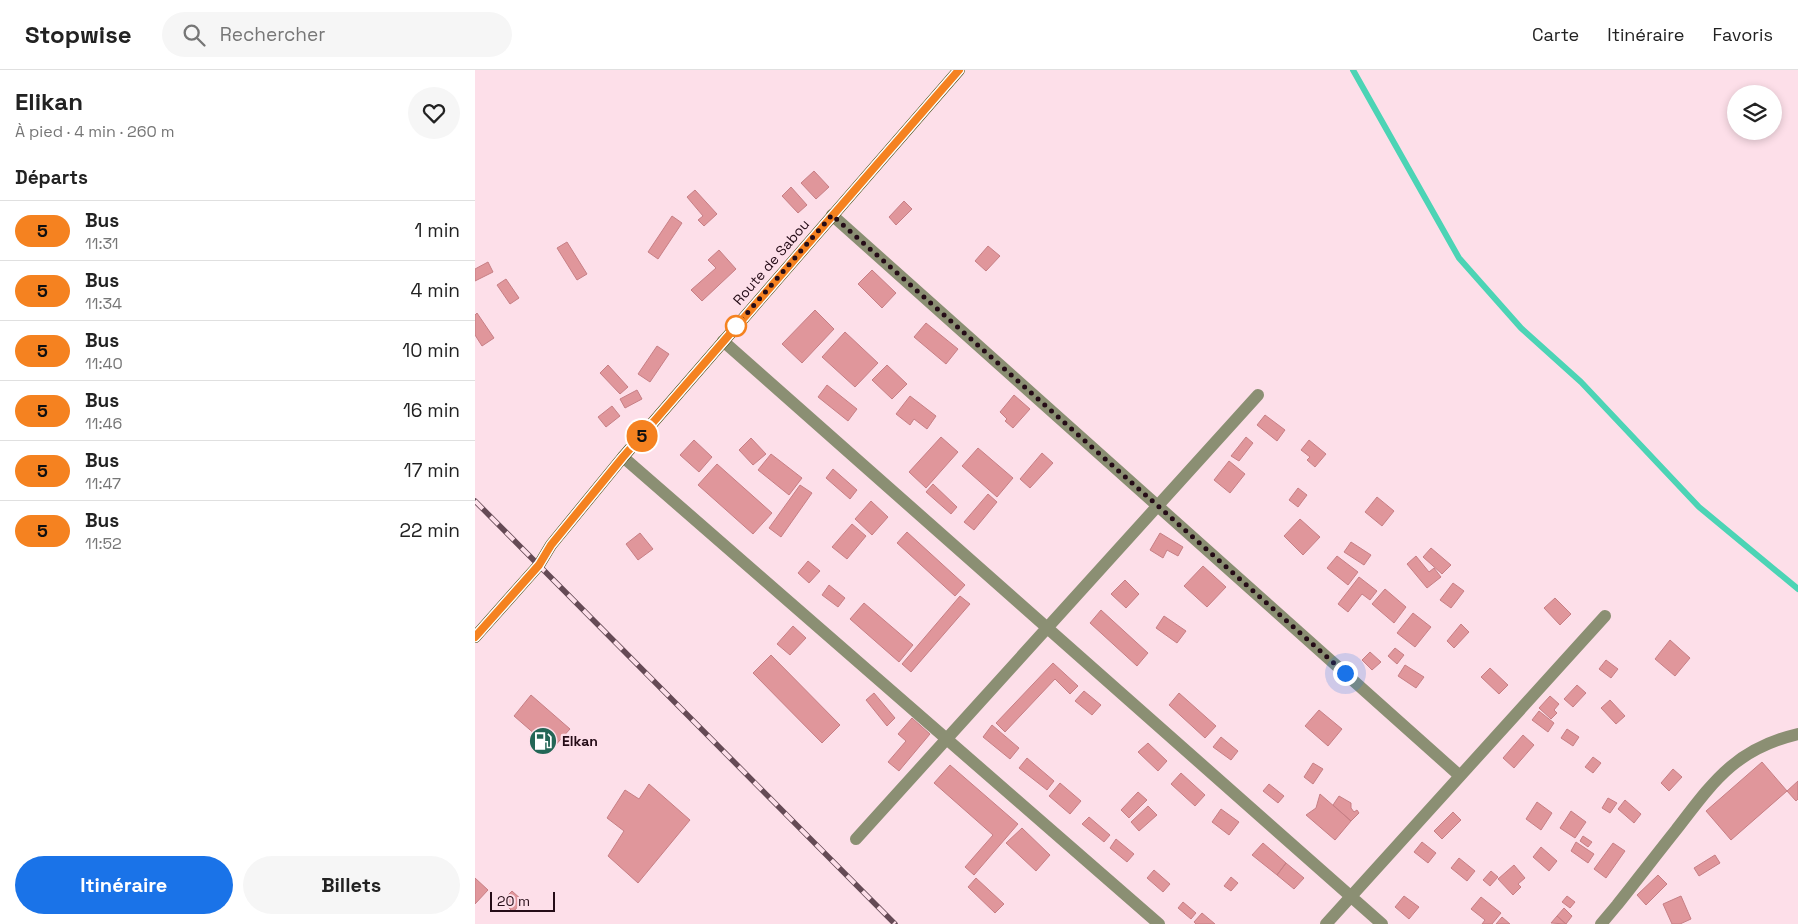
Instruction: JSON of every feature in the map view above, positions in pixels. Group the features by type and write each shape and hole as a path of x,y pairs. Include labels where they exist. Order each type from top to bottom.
{"main road":[{"name":"Route de Sabou","path":"475,637 539,565 551,545 623,457 959,70"}],"street":[{"path":"832,215 1460,776"},
{"path":"723,341 1382,924"},
{"path":"856,839 1258,395"},
{"path":"623,457 1159,924"},
{"path":"1326,924 1605,616"},
{"path":"1601,924 1717,778 1761,746 1777,739 1798,734"}],"building":[{"path":"814,171 829,187 816,199 801,183"},
{"path":"791,187 807,205 798,213 782,196"},
{"path":"695,190 717,214 704,226 698,220 703,216 687,197"},
{"path":"904,201 912,209 896,225 889,217"},
{"path":"672,216 682,223 658,259 648,252"},
{"path":"567,242 587,274 577,280 557,248"},
{"path":"988,246 1000,256 986,271 975,261"},
{"path":"719,250 736,269 702,301 691,290 716,268 708,260"},
{"path":"488,262 493,272 475,281 475,269"},
{"path":"872,270 896,293 882,308 858,284"},
{"path":"506,279 519,298 510,304 497,285"},
{"path":"815,310 834,329 802,363 782,344"},
{"path":"477,313 494,338 482,346 475,335 475,315"},
{"path":"926,323 958,349 946,364 914,337"},
{"path":"845,332 878,363 855,387 822,357"},
{"path":"657,346 669,354 650,382 638,374"},
{"path":"608,365 628,387 620,394 600,373"},
{"path":"887,365 907,384 892,399 872,380"},
{"path":"827,385 857,409 848,421 818,397"},
{"path":"637,390 642,399 625,408 620,399"},
{"path":"1014,395 1030,409 1013,428 1005,421 1007,419 1000,412"},
{"path":"910,396 936,416 927,429 914,419 910,425 896,414"},
{"path":"612,406 620,416 606,427 598,417"},
{"path":"1265,415 1285,430 1277,441 1257,425"},
{"path":"941,437 958,452 926,488 909,472"},
{"path":"1246,437 1253,443 1239,461 1231,456"},
{"path":"751,438 766,454 753,465 739,450"},
{"path":"694,440 712,457 699,472 680,455"},
{"path":"1309,440 1326,454 1315,467 1307,460 1310,457 1301,450"},
{"path":"978,448 1013,478 997,497 962,466"},
{"path":"1042,453 1053,463 1030,488 1020,479"},
{"path":"771,454 802,478 789,495 758,470"},
{"path":"1229,461 1245,474 1230,493 1214,480"},
{"path":"717,464 772,513 753,534 698,485"},
{"path":"833,469 857,490 850,499 826,478"},
{"path":"933,484 957,507 951,514 926,492"},
{"path":"800,485 812,493 781,537 769,528"},
{"path":"1298,488 1307,495 1298,507 1289,500"},
{"path":"988,494 997,502 974,530 964,522"},
{"path":"1377,497 1394,511 1382,526 1365,512"},
{"path":"871,501 888,517 872,535 855,519"},
{"path":"1300,519 1320,537 1303,555 1284,536"},
{"path":"852,524 866,536 847,559 832,547"},
{"path":"907,532 965,585 955,596 897,543"},
{"path":"640,533 653,549 638,560 626,544"},
{"path":"1160,533 1183,547 1178,556 1167,550 1163,558 1150,550"},
{"path":"1351,542 1371,555 1364,565 1344,552"},
{"path":"1431,548 1451,565 1442,574 1423,557"},
{"path":"1337,556 1358,572 1348,585 1327,568"},
{"path":"1416,556 1429,572 1434,568 1441,577 1427,588 1407,564"},
{"path":"808,561 820,571 809,583 798,573"},
{"path":"1203,566 1226,587 1207,607 1184,586"},
{"path":"1359,577 1377,591 1370,600 1362,594 1348,612 1338,604"},
{"path":"1125,580 1139,594 1126,608 1111,594"},
{"path":"1453,583 1464,591 1451,608 1440,600"},
{"path":"829,585 845,598 838,607 822,595"},
{"path":"1385,589 1406,607 1394,623 1372,604"},
{"path":"960,596 970,604 911,672 902,664"},
{"path":"1555,598 1571,614 1560,625 1544,608"},
{"path":"864,603 913,645 899,662 850,619"},
{"path":"1101,610 1148,653 1137,666 1090,623"},
{"path":"1413,613 1431,627 1415,647 1397,633"},
{"path":"1164,616 1186,631 1177,643 1156,628"},
{"path":"1461,624 1469,632 1454,648 1447,641"},
{"path":"793,626 806,638 790,655 777,644"},
{"path":"1670,640 1690,658 1675,676 1655,659"},
{"path":"1395,648 1404,655 1397,664 1388,656"},
{"path":"1370,652 1381,662 1372,670 1362,660"},
{"path":"771,655 840,725 822,743 753,673"},
{"path":"1606,660 1618,669 1611,678 1599,669"},
{"path":"1053,663 1078,686 1070,694 1055,679 1005,732 996,723"},
{"path":"1405,665 1424,677 1416,688 1398,676"},
{"path":"1490,668 1508,685 1499,694 1481,677"},
{"path":"1577,685 1586,693 1573,707 1564,699"},
{"path":"1084,691 1101,705 1092,715 1075,701"},
{"path":"874,693 895,718 887,726 866,700"},
{"path":"1179,693 1216,726 1205,738 1169,705"},
{"path":"531,695 570,729 552,749 514,716"},
{"path":"1550,696 1559,704 1554,710 1557,713 1551,719 1539,708"},
{"path":"1610,700 1625,716 1616,724 1601,708"},
{"path":"1319,710 1342,729 1328,746 1305,726"},
{"path":"1539,711 1554,723 1548,732 1532,720"},
{"path":"912,718 930,734 899,771 888,762 906,741 898,734"},
{"path":"992,725 1019,748 1010,759 983,737"},
{"path":"1567,729 1579,737 1573,746 1561,738"},
{"path":"1523,735 1534,745 1514,768 1503,758"},
{"path":"1221,737 1238,751 1231,760 1213,747"},
{"path":"1148,743 1167,761 1158,771 1138,752"},
{"path":"1593,757 1601,763 1593,773 1585,767"},
{"path":"1027,758 1054,781 1047,790 1019,768"},
{"path":"1762,762 1787,791 1731,840 1706,811"},
{"path":"1313,763 1323,769 1313,784 1304,777"},
{"path":"950,765 1018,824 974,875 965,867 993,835 934,783"},
{"path":"1673,769 1682,777 1669,791 1661,783"},
{"path":"1181,773 1205,795 1195,806 1171,784"},
{"path":"1798,781 1798,799 1796,801 1787,791"},
{"path":"1060,783 1081,801 1070,814 1049,796"},
{"path":"649,784 690,820 638,883 608,856 624,831 607,818 625,790 639,799"},
{"path":"1269,784 1284,796 1278,803 1263,791"},
{"path":"1138,792 1147,800 1129,818 1121,810"},
{"path":"1320,794 1351,821 1335,840 1306,815 1316,808"},
{"path":"1339,796 1351,803 1351,808 1354,812 1357,810 1359,813 1351,821 1333,805"},
{"path":"1608,798 1617,803 1610,813 1602,808"},
{"path":"1625,800 1641,814 1634,823 1618,809"},
{"path":"1537,802 1552,813 1541,830 1526,819"},
{"path":"1148,806 1157,815 1139,831 1131,822"},
{"path":"1221,809 1239,822 1229,835 1212,822"},
{"path":"1571,811 1586,822 1575,838 1560,828"},
{"path":"1453,812 1461,820 1442,839 1434,831"},
{"path":"1089,817 1110,835 1104,842 1082,824"},
{"path":"1022,828 1050,855 1036,871 1006,843"},
{"path":"1583,836 1592,842 1588,847 1580,841"},
{"path":"1116,839 1134,854 1127,862 1110,848"},
{"path":"1422,842 1436,853 1428,863 1414,852"},
{"path":"1576,842 1594,854 1588,863 1571,851"},
{"path":"1263,843 1286,863 1277,875 1252,855"},
{"path":"1613,843 1625,851 1606,878 1594,869"},
{"path":"1541,847 1557,861 1549,871 1533,857"},
{"path":"1715,855 1720,863 1699,876 1694,868"},
{"path":"1459,858 1475,871 1467,881 1451,868"},
{"path":"1286,863 1304,878 1294,889 1277,875"},
{"path":"1514,865 1525,878 1518,884 1521,887 1513,895 1498,879"},
{"path":"1154,870 1170,884 1163,892 1147,878"},
{"path":"1491,871 1498,877 1490,886 1483,880"},
{"path":"1658,875 1667,884 1646,905 1637,895"},
{"path":"1231,877 1238,883 1231,891 1224,886"},
{"path":"475,878 488,890 475,904"},
{"path":"976,878 1004,904 995,913 968,887"},
{"path":"512,891 523,901 513,912 502,901"},
{"path":"1404,896 1419,907 1409,919 1395,907"},
{"path":"1567,896 1575,902 1570,908 1562,902"},
{"path":"1681,896 1691,919 1680,924 1672,924 1663,904"},
{"path":"1481,897 1501,913 1492,924 1482,924 1485,920 1471,909"},
{"path":"1183,902 1196,913 1191,919 1178,908"},
{"path":"1564,908 1572,916 1566,924 1557,916"},
{"path":"1202,913 1215,924 1196,924 1194,922"},
{"path":"1557,916 1566,924 1551,923"},
{"path":"1502,917 1510,924 1496,924"}],"waterway":[{"path":"1353,70 1459,258 1521,328 1581,382 1699,507 1798,589"}],"railway":[{"path":"475,501 895,924"}],"bus line":[{"name":"5","path":"475,637 539,565 551,545 623,457 959,70"}],"place":[{"name":"Elkan","path":"543,741"}],"route":[{"path":"736,326 832,215 1345,673"}]}
